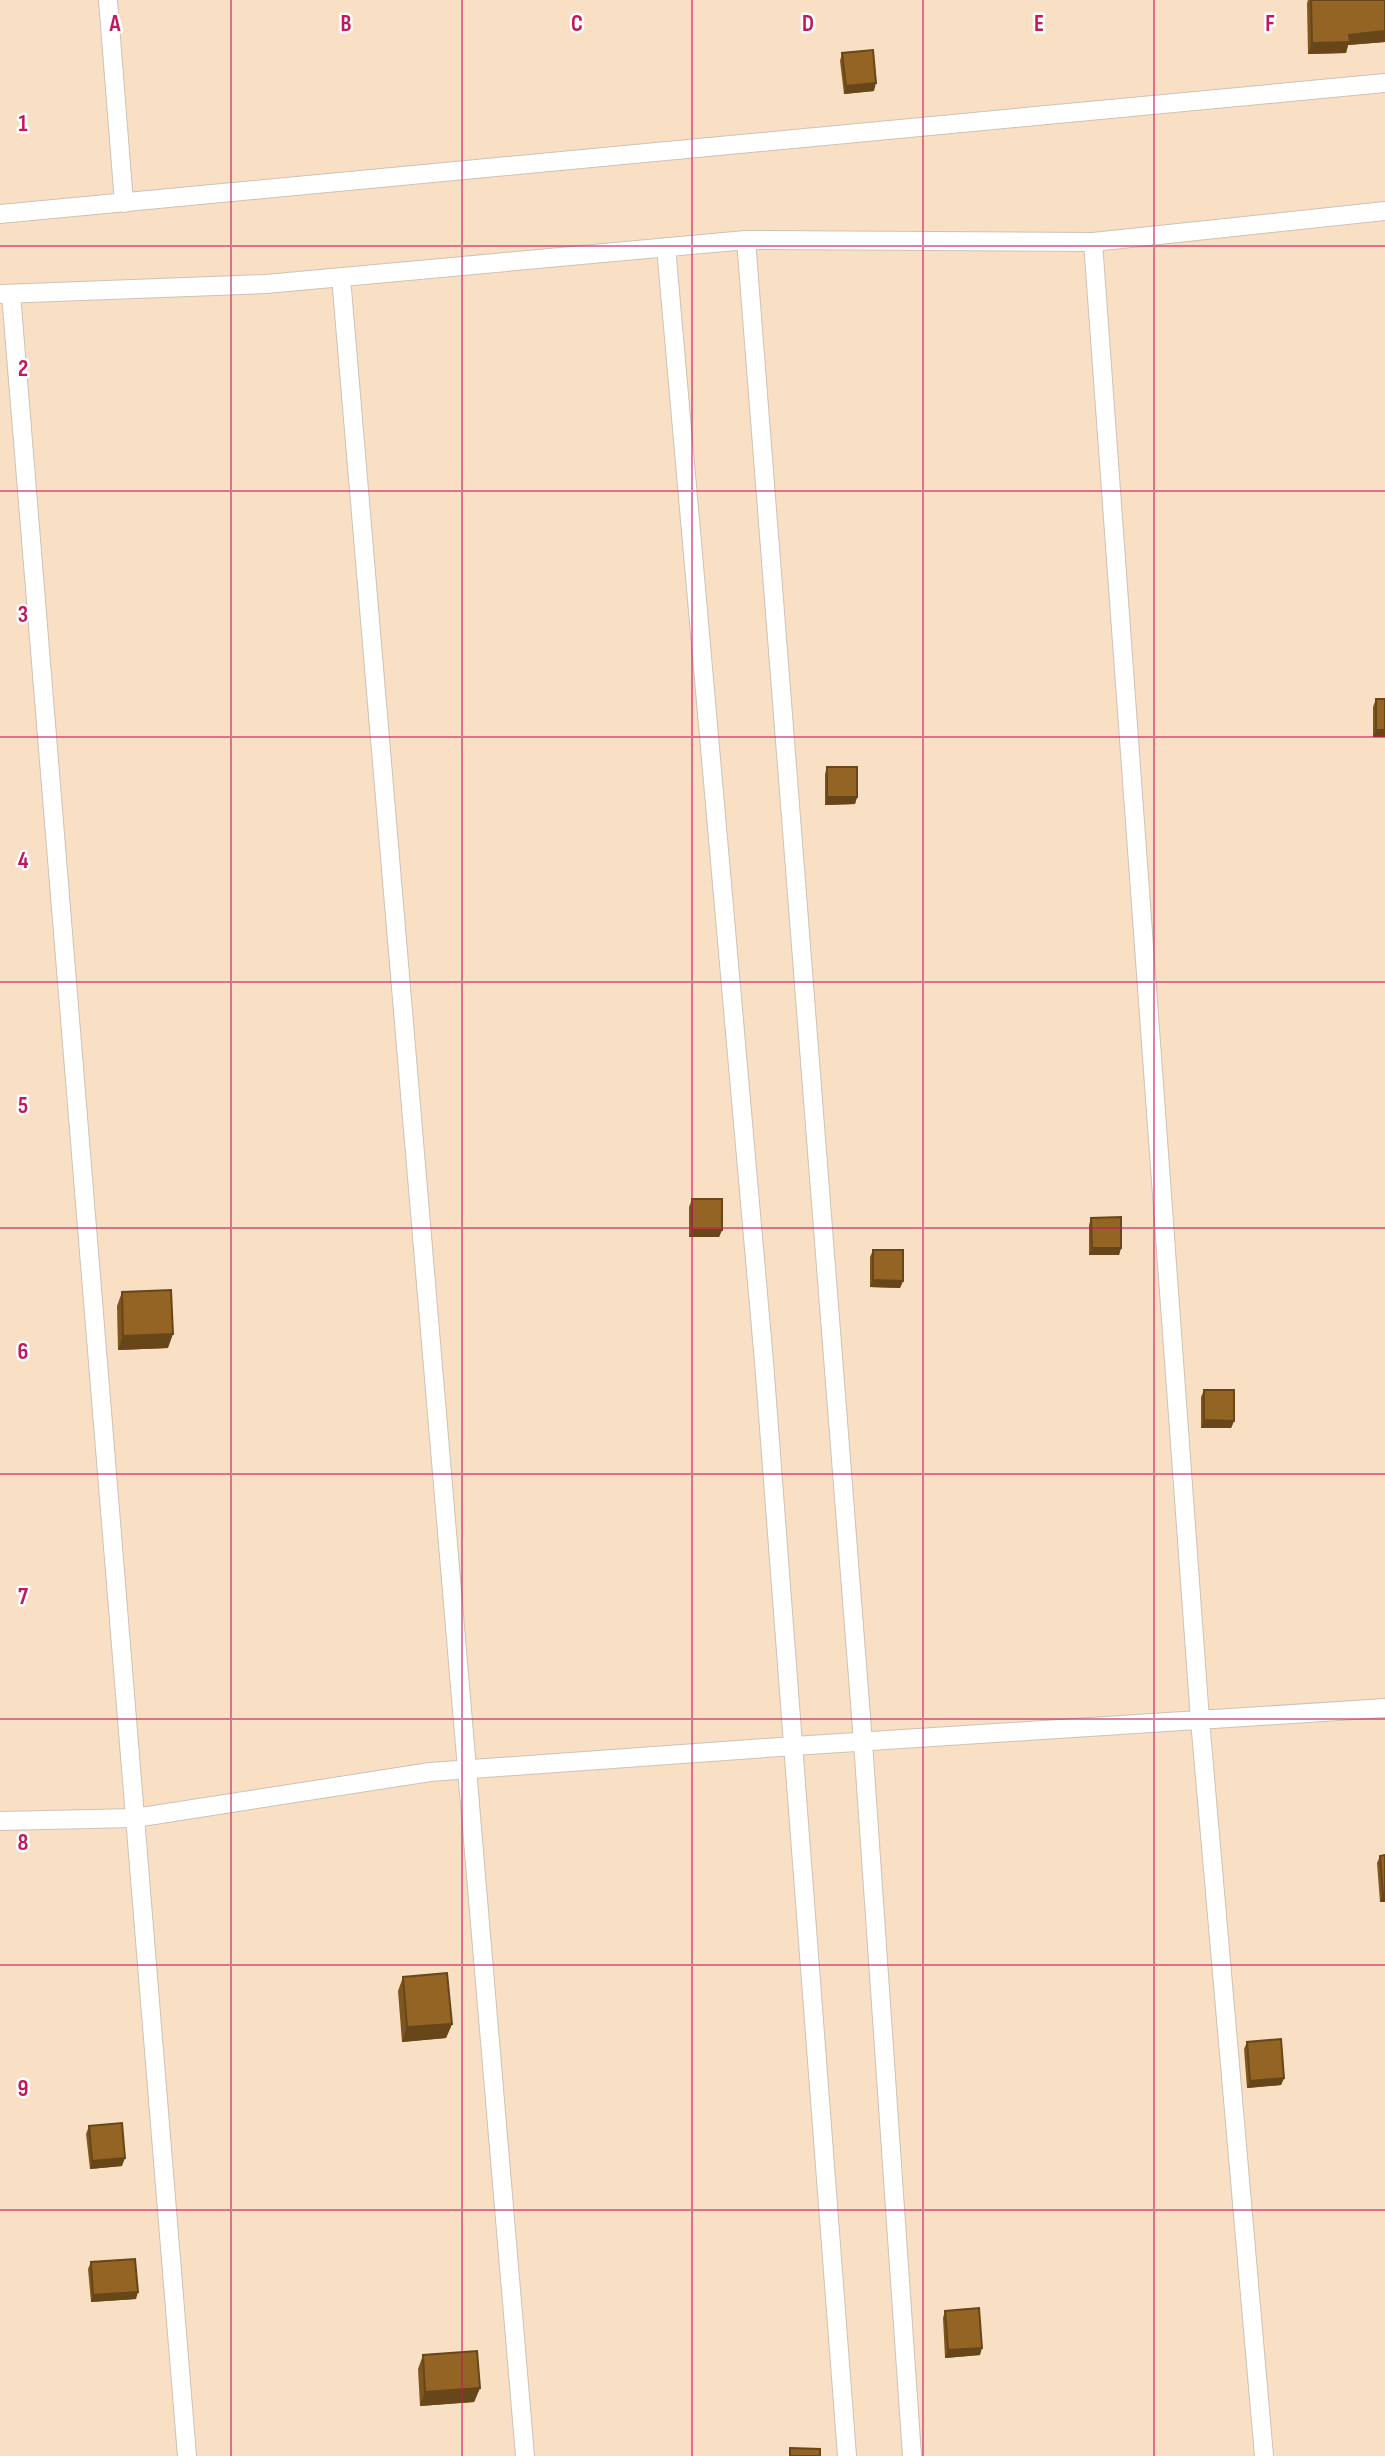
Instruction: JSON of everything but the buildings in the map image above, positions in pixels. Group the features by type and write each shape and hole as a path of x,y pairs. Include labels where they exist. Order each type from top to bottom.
{"lane":[{"path":"108,0 124,203"},
{"path":"0,214 1385,83"},
{"path":"187,2456 6,294 266,284 746,240 1093,242 1385,211"},
{"path":"746,240 863,1742 912,2456"},
{"path":"1093,242 1200,1720 1264,2456"},
{"path":"666,247 765,1375 847,2456"},
{"path":"341,277 525,2456"},
{"path":"0,1822 135,1818 430,1772 1385,1708"}],"shaded area":[{"path":"0,0 1385,0 1385,2456 0,2456"}]}
